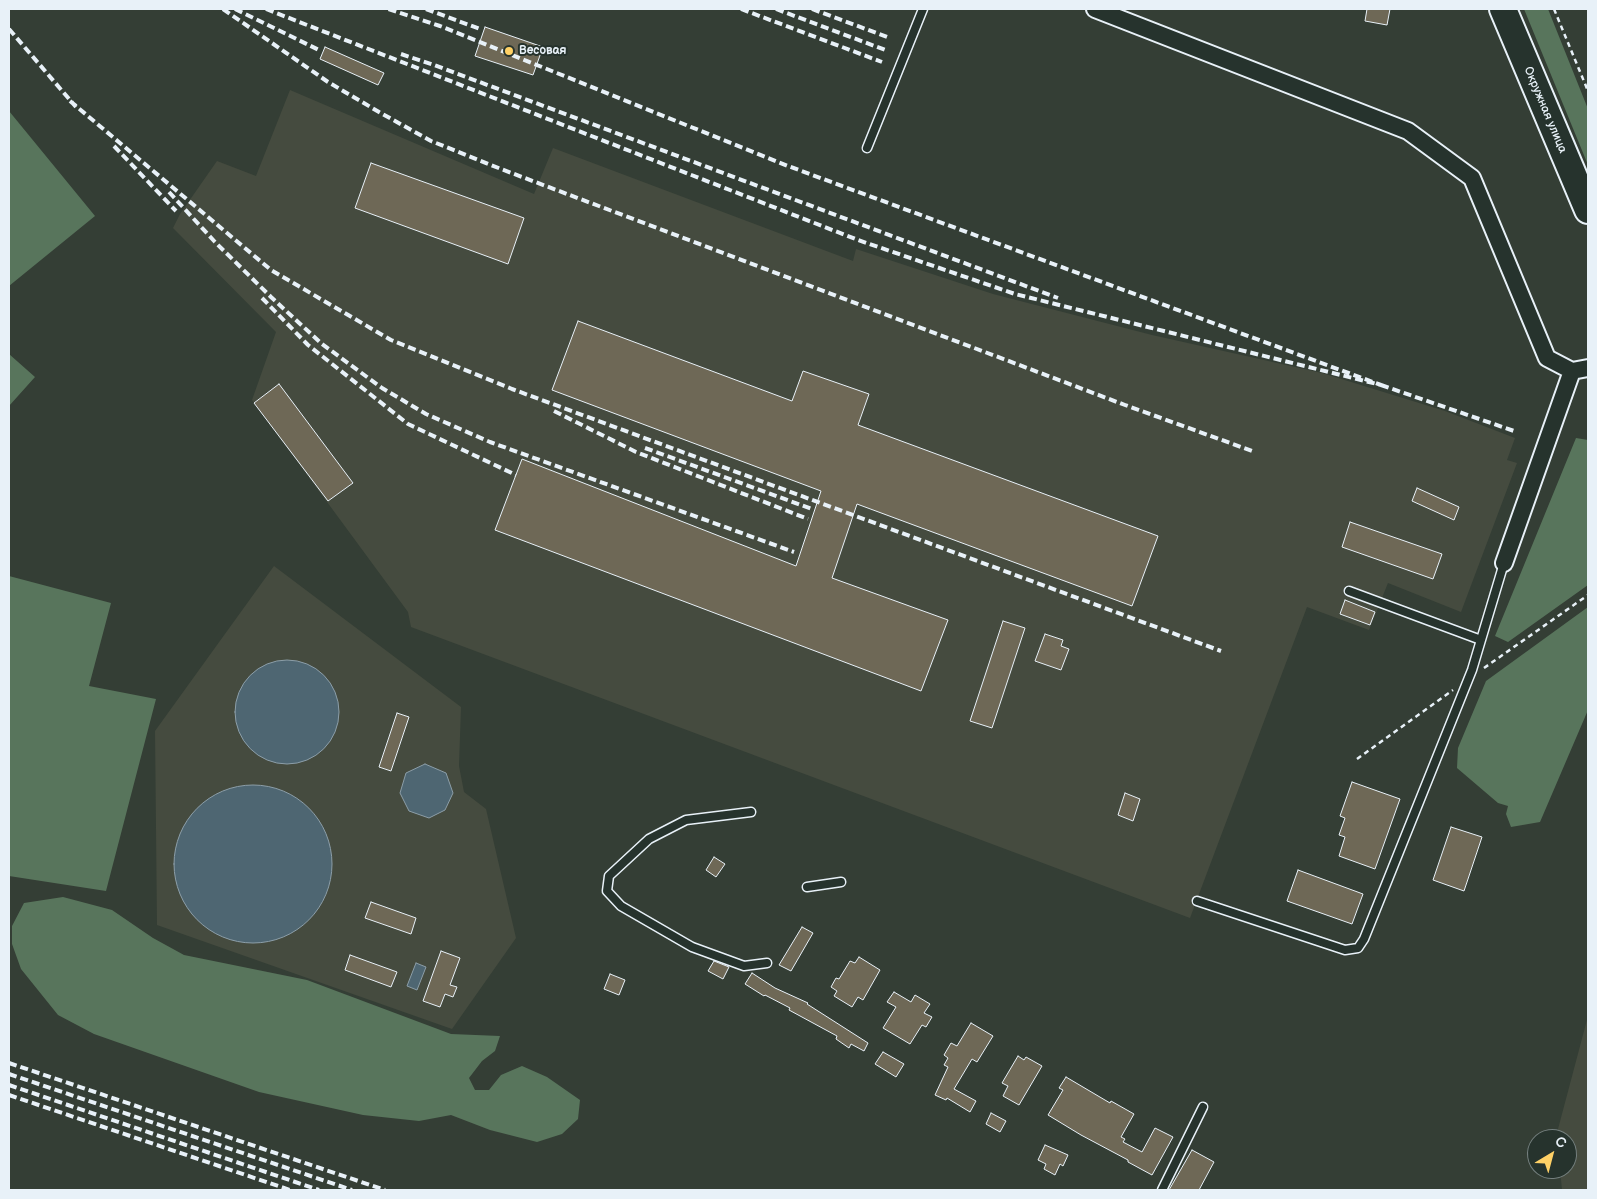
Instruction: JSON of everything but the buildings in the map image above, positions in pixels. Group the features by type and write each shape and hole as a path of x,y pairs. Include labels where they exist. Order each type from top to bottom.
{"highway":[{"name":"Окружная улица","path":"1503,9 1588,210"}],"street":[{"path":"1095,9 1408,130 1472,178 1547,358 1572,371 1588,368"},
{"path":"1504,563 1572,371"}],"lane":[{"path":"867,148 923,9"},
{"path":"1197,901 1344,950 1358,948 1367,931 1472,670 1504,563"},
{"path":"1349,591 1481,640"},
{"path":"751,812 686,820 649,839 609,876 607,891 621,906 692,947 744,966 767,963"},
{"path":"807,887 841,882"},
{"path":"1162,1190 1203,1107"}],"path":[{"path":"1554,9 1588,91"}],"shaded area":[{"path":"290,90 534,194 553,148 853,261 856,249 993,294 1152,335 1322,373 1445,411 1515,438 1507,460 1517,463 1461,612 1388,583 1369,630 1307,607 1190,918 411,627 408,612 252,400 276,332 173,228 180,214 217,161 256,176"},
{"path":"274,566 461,707 459,766 464,792 486,809 516,938 452,1029 157,925 155,731"},
{"path":"1588,1016 1588,1190 1562,1190 1561,1179 1577,1179 1577,1129 1558,1129"}],"green space":[{"path":"1524,9 1548,9 1588,109 1588,165"},
{"path":"9,111 95,216 9,286"},
{"path":"9,354 35,377 9,406"},
{"path":"1576,438 1588,440 1588,585 1508,642 1495,636"},
{"path":"9,576 111,603 89,686 156,699 106,891 9,876"},
{"path":"1588,607 1588,710 1540,822 1511,827 1506,814 1508,806 1498,803 1457,768 1458,748 1486,681"},
{"path":"63,897 112,910 153,938 184,955 307,980 451,1034 500,1036 495,1051 482,1061 469,1078 475,1090 489,1090 501,1075 522,1066 547,1077 580,1100 578,1119 562,1134 537,1142 490,1130 451,1115 419,1121 363,1115 259,1092 94,1034 58,1015 21,969 12,944 12,926 24,903"}],"water":[{"path":"287,660 307,664 316,668 324,675 331,683 335,692 339,712 335,732 331,741 324,749 316,756 307,760 287,764 267,760 258,756 250,749 243,741 239,732 235,712 239,692 243,683 250,675 258,668 267,664"},
{"path":"425,764 446,773 453,793 445,810 429,818 409,811 400,793 406,773"},
{"path":"253,785 283,791 297,798 309,808 319,820 326,834 332,864 326,894 319,908 309,920 297,930 283,937 253,943 223,937 209,930 197,920 187,908 180,894 174,864 180,834 187,820 197,808 209,798 223,791"},
{"path":"416,963 426,967 417,990 407,986"}],"railway":[{"path":"223,9 328,82 431,141 1125,405 1255,452"},
{"path":"235,9 319,50"},
{"path":"266,9 858,240 1015,294 1381,385 788,166 440,26 388,9"},
{"path":"426,9 480,29"},
{"path":"741,9 882,62"},
{"path":"776,9 888,51"},
{"path":"812,9 890,38"},
{"path":"9,29 76,107"},
{"path":"401,54 1058,298"},
{"path":"70,101 271,270 391,340 512,389 1221,651"},
{"path":"114,146 176,211"},
{"path":"169,192 215,242 322,344 382,388 426,414 490,442 794,552"},
{"path":"262,298 308,345 408,424 516,475"},
{"path":"1381,385 1514,431"},
{"path":"554,411 636,452 808,519"},
{"path":"645,448 812,509"},
{"path":"9,1063 385,1190"},
{"path":"9,1074 352,1190"},
{"path":"9,1085 319,1190"},
{"path":"9,1095 290,1190"}],"place":[{"name":"Весовая","path":"509,51"}]}
